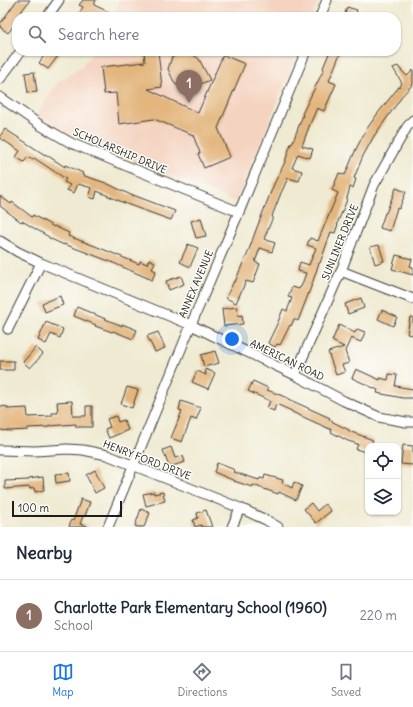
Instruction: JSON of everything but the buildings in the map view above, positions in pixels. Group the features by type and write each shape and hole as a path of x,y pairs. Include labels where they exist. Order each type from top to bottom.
{"street":[{"path":"51,12 59,0"},
{"path":"322,12 327,0"},
{"path":"0,79 17,56"},
{"name":"ANNEX AVENUE","path":"108,527 304,56"},
{"name":"SCHOLARSHIP DRIVE","path":"0,97 40,125 71,143 239,212"},
{"name":"SUNLINER DRIVE","path":"295,375 341,271 374,185 411,126"},
{"name":"AMERICAN ROAD","path":"0,241 41,263 191,325 295,375 344,401 379,416 406,422 413,422"},
{"path":"8,329 41,263"},
{"path":"341,271 413,299"},
{"name":"HENRY FORD DRIVE","path":"0,450 17,451 67,449 84,450 107,455 240,508 278,527"},
{"path":"232,527 240,508"}],"shaded area":[{"path":"119,0 319,0 314,12 115,12"},
{"path":"90,56 296,56 236,202 86,142 52,125 37,115 58,82 82,67"}],"place":[{"name":"Charlotte Park Elementary School (1960)","path":"189,103"}]}
